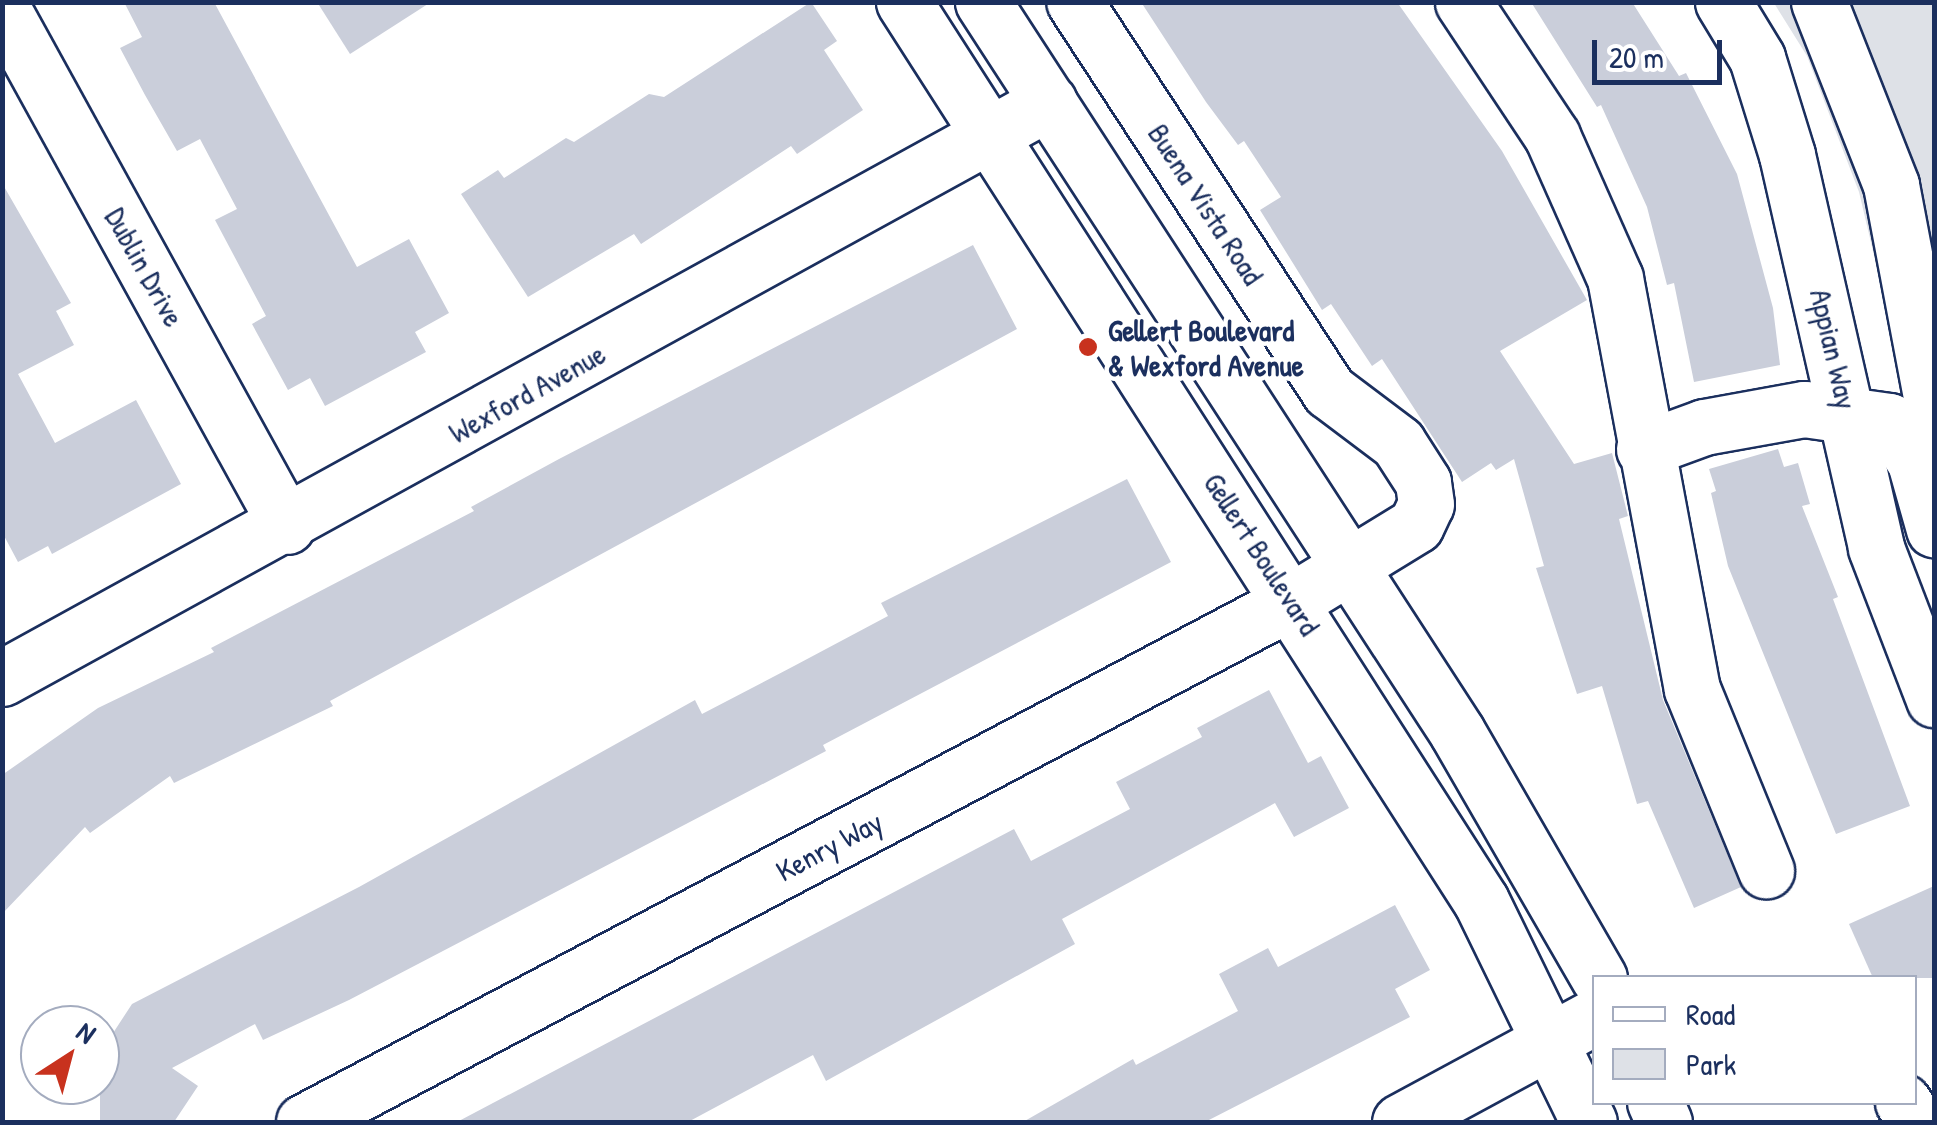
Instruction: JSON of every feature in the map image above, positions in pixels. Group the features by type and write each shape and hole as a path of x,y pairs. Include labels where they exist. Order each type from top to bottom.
{"street":[{"name":"Gellert Boulevard","path":"904,2 1481,901 1574,1028 1589,1122"},
{"path":"983,2 1352,567 1540,868 1597,975"},
{"name":"Buena Vista Road","path":"1074,2 1329,391 1398,443 1424,482 1426,504 1416,525 1352,567"},
{"path":"1463,2 1552,136 1615,278 1692,689 1766,870"},
{"name":"Appian Way","path":"1722,2 1757,58 1787,154 1849,412 1876,548 1934,700"},
{"path":"1819,2 1890,185 1934,413"},
{"name":"Dublin Drive","path":"2,8 20,83 287,526"},
{"name":"Wexford Avenue","path":"2,678 287,526 1049,102"},
{"path":"1644,449 1720,424 1804,409 1849,412 1889,421 1907,445 1934,529"},
{"name":"Kenry Way","path":"304,1122 1352,567"},
{"path":"1400,1122 1574,1028"}],"green space":[{"path":"1774,3 1934,3 1934,509 1859,192 1807,56"}],"building":[{"path":"124,2 214,2 357,267 409,239 449,313 415,332 426,352 325,406 310,378 288,390 252,324 266,316 215,220 237,209 200,139 177,151 145,95 120,48 142,37"},
{"path":"317,2 431,2 350,54"},
{"path":"811,2 837,41 824,50 863,110 797,154 791,146 641,244 634,234 528,297 461,194 498,170 504,178 566,138 574,142 649,94 664,97"},
{"path":"1141,2 1397,2 1502,151 1587,300 1500,351 1574,464 1612,453 1628,516 1619,519 1663,700 1741,887 1694,908 1648,801 1637,804 1602,686 1577,694 1536,568 1544,566 1514,459 1496,470 1491,463 1462,482 1382,359 1372,366 1331,304 1322,310 1260,210 1281,197 1244,141 1238,145 1206,102"},
{"path":"1531,2 1632,2 1679,76 1686,73 1737,174 1773,308 1780,365 1694,382 1674,283 1667,285 1647,207 1601,105 1597,107"},
{"path":"2,183 71,303 56,311 74,345 18,374 55,443 136,400 181,484 52,554 48,546 18,562 2,532"},
{"path":"973,245 1017,329 330,701 333,706 174,783 170,776 90,833 85,827 2,914 2,775 98,708 214,652 211,648 474,511 471,507 559,459"},
{"path":"1778,449 1784,467 1798,463 1810,504 1802,506 1838,597 1833,599 1910,806 1836,834 1728,566 1711,493 1716,491 1709,469"},
{"path":"1127,479 1171,562 823,745 826,751 349,1000 263,1040 255,1024 172,1068 198,1086 174,1122 100,1122 100,1105 120,1105 120,1022 132,1004 359,887 695,700 702,714 888,616 881,603"},
{"path":"1269,690 1308,763 1321,756 1349,808 1294,837 1275,803 1062,919 1075,944 826,1081 813,1055 688,1122 457,1122 1014,829 1031,861 1130,809 1116,782 1202,737 1197,728"},
{"path":"1934,886 1934,978 1872,975 1849,924"},
{"path":"1395,905 1430,970 1395,989 1410,1017 1205,1122 1023,1122 1133,1059 1136,1065 1238,1011 1219,974 1268,948 1278,967"}],"place":[{"name":"Gellert Boulevard & Wexford Avenue","path":"1088,347"}]}
